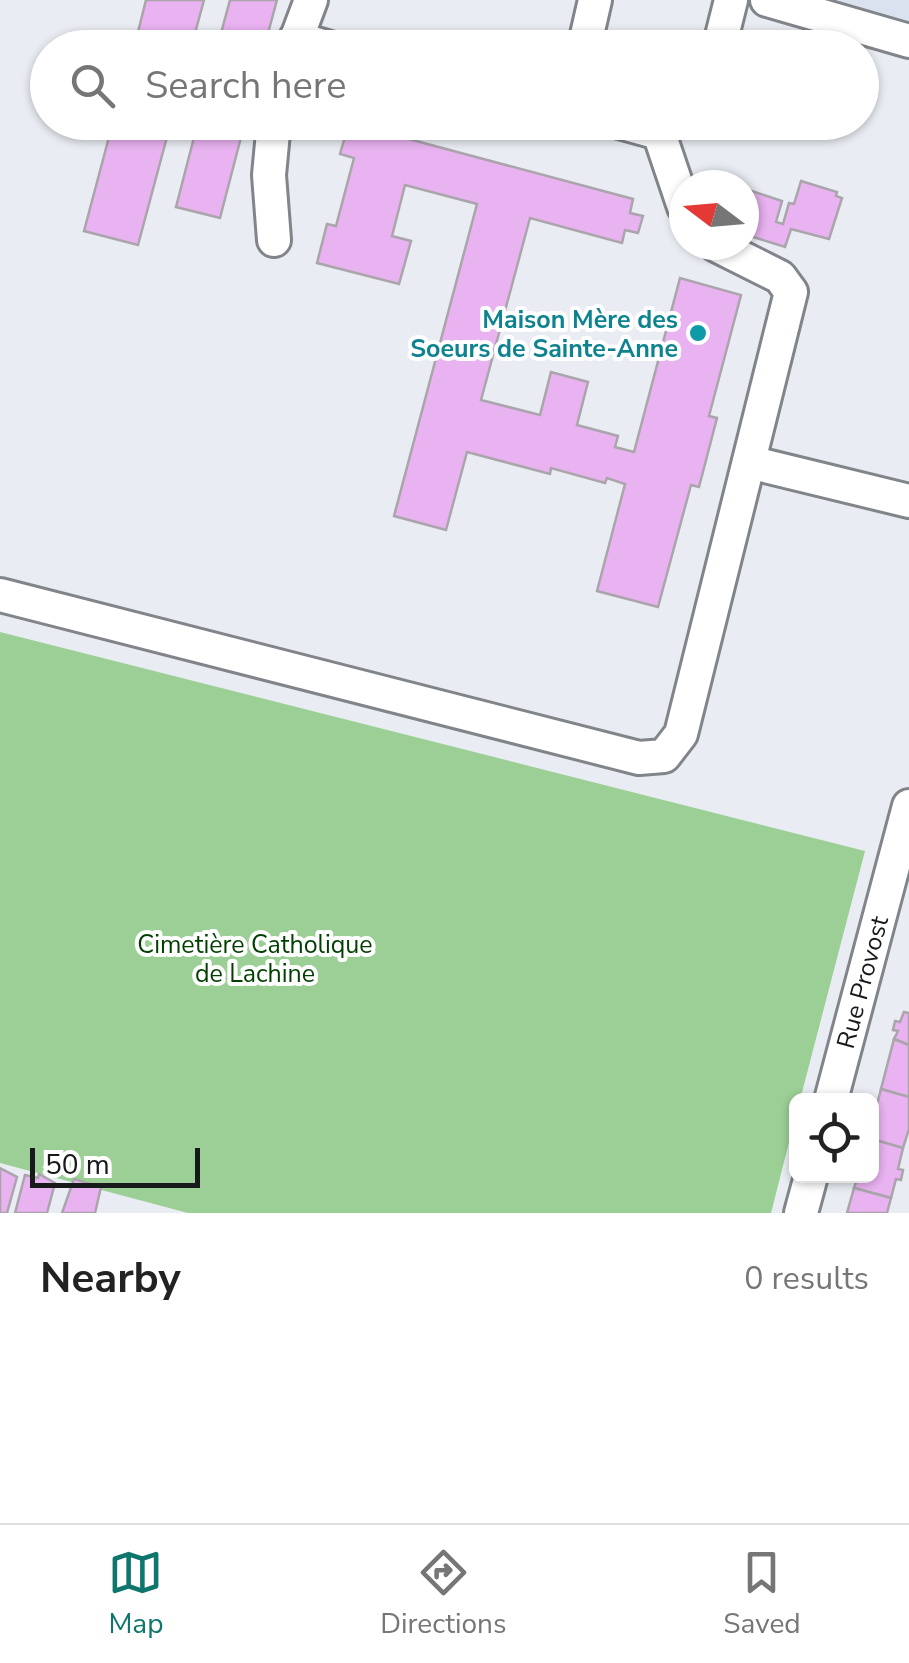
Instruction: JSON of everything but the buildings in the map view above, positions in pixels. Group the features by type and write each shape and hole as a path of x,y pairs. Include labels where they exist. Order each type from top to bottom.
{"street":[{"path":"299,30 311,0"},
{"path":"588,30 595,0"},
{"path":"724,30 732,0"},
{"path":"767,0 874,30"},
{"path":"879,32 909,40"},
{"path":"272,140 269,175 274,240"},
{"path":"669,140 676,170"},
{"path":"0,594 638,758 664,756 681,734 792,292 780,277 746,260"},
{"path":"749,462 909,501"},
{"name":"Rue Provost","path":"832,1093 909,806"},
{"path":"801,1213 808,1183"}],"shaded area":[{"path":"767,0 909,0 909,34"}],"green space":[{"name":"Cimetière Catholique de Lachine","path":"0,632 865,851 802,1093 789,1093 789,1142 771,1213 188,1213 0,1163"}],"place":[{"name":"Maison Mère des Soeurs de Sainte-Anne","path":"698,333"}]}
